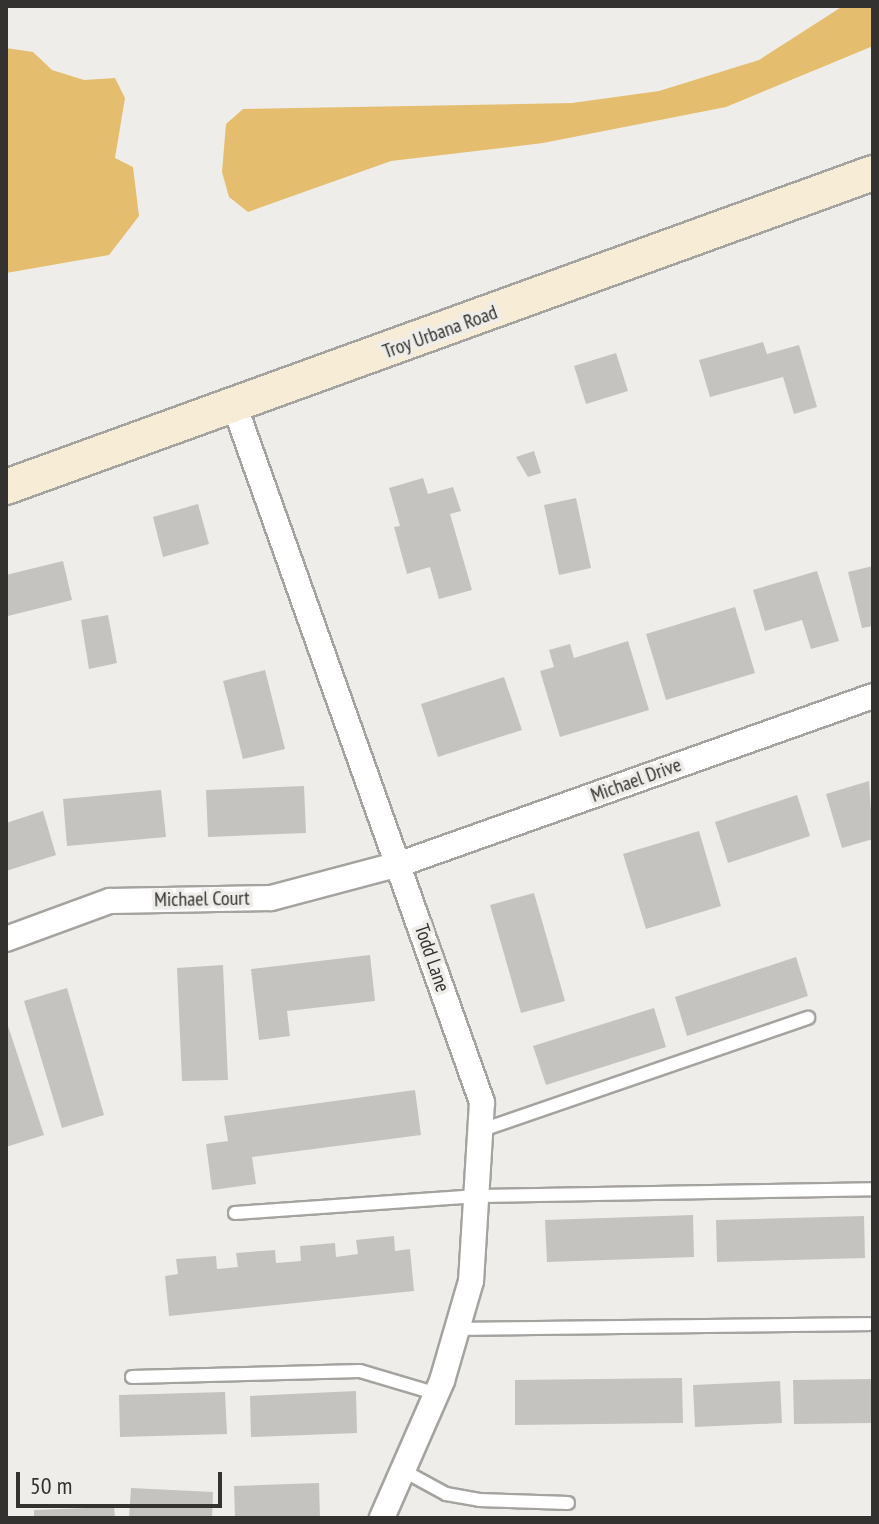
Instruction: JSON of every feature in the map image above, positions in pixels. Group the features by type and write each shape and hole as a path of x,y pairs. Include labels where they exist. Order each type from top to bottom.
{"street":[{"name":"Troy Urbana Road","path":"6,487 235,407 873,173"},
{"name":"Todd Lane","path":"235,407 400,864 482,1102 481,1196 458,1329 437,1394 382,1518"},
{"name":"Michael Drive","path":"400,864 873,696"},
{"name":"Michael Court","path":"6,939 110,901 271,898 400,864"}],"lane":[{"path":"482,1130 808,1018"},
{"path":"235,1213 481,1196 873,1189"},
{"path":"458,1329 869,1324"},
{"path":"132,1377 360,1371 437,1394"},
{"path":"404,1471 468,1498 568,1503"}],"shaded area":[{"path":"843,6 873,6 873,46 726,107 543,143 391,161 248,212 229,197 222,172 226,124 243,109 572,103 659,91 759,60"},
{"path":"6,48 33,52 52,70 84,80 115,78 125,98 115,158 133,167 139,216 109,255 6,273"}],"building":[{"path":"763,342 767,354 799,345 817,407 794,414 783,377 710,397 699,360"},
{"path":"616,353 628,391 586,404 574,366"},
{"path":"534,451 541,473 528,477 516,457"},
{"path":"423,478 428,494 453,487 461,511 450,514 472,590 439,599 430,567 407,574 394,527 400,526 389,488"},
{"path":"576,498 591,568 559,575 544,505"},
{"path":"198,504 209,544 163,557 153,517"},
{"path":"63,561 72,600 8,616 6,575"},
{"path":"873,566 873,626 862,628 848,572"},
{"path":"817,571 839,641 811,649 802,620 765,631 753,590"},
{"path":"735,607 755,673 666,700 646,634"},
{"path":"108,615 117,663 89,669 81,620"},
{"path":"628,641 649,710 560,737 540,671 554,667 549,650 570,644 574,658"},
{"path":"265,670 285,749 243,759 223,681"},
{"path":"504,677 522,730 438,757 421,704"},
{"path":"869,781 873,839 842,848 826,794"},
{"path":"304,786 306,833 208,837 206,790"},
{"path":"161,790 166,837 67,846 63,799"},
{"path":"797,795 810,836 728,863 715,822"},
{"path":"43,811 56,855 6,871 6,823"},
{"path":"699,831 721,906 646,929 623,854"},
{"path":"534,893 565,1001 521,1013 490,905"},
{"path":"370,955 375,1001 287,1011 290,1036 259,1040 251,969"},
{"path":"796,957 808,996 687,1036 675,997"},
{"path":"223,965 228,1080 182,1081 177,968"},
{"path":"67,988 104,1115 62,1128 24,1001"},
{"path":"654,1008 666,1047 546,1085 533,1046"},
{"path":"6,1020 44,1135 6,1147"},
{"path":"415,1090 421,1135 252,1157 256,1184 212,1190 206,1144 228,1141 224,1116"},
{"path":"693,1215 694,1257 547,1262 545,1220"},
{"path":"864,1216 865,1258 717,1262 716,1220"},
{"path":"394,1236 395,1251 410,1249 414,1291 169,1316 165,1276 178,1274 176,1259 216,1256 217,1269 238,1267 236,1253 275,1250 276,1263 301,1261 300,1246 335,1243 336,1257 358,1254 356,1240"},
{"path":"682,1378 683,1423 515,1425 515,1380"},
{"path":"873,1379 873,1423 794,1424 793,1380"},
{"path":"780,1381 782,1423 695,1427 693,1385"},
{"path":"356,1391 357,1433 251,1437 250,1396"},
{"path":"225,1392 227,1434 120,1437 119,1395"},
{"path":"319,1483 320,1518 235,1518 234,1486"},
{"path":"131,1488 213,1492 212,1518 129,1518"},
{"path":"114,1507 115,1518 34,1518 34,1510"}]}
